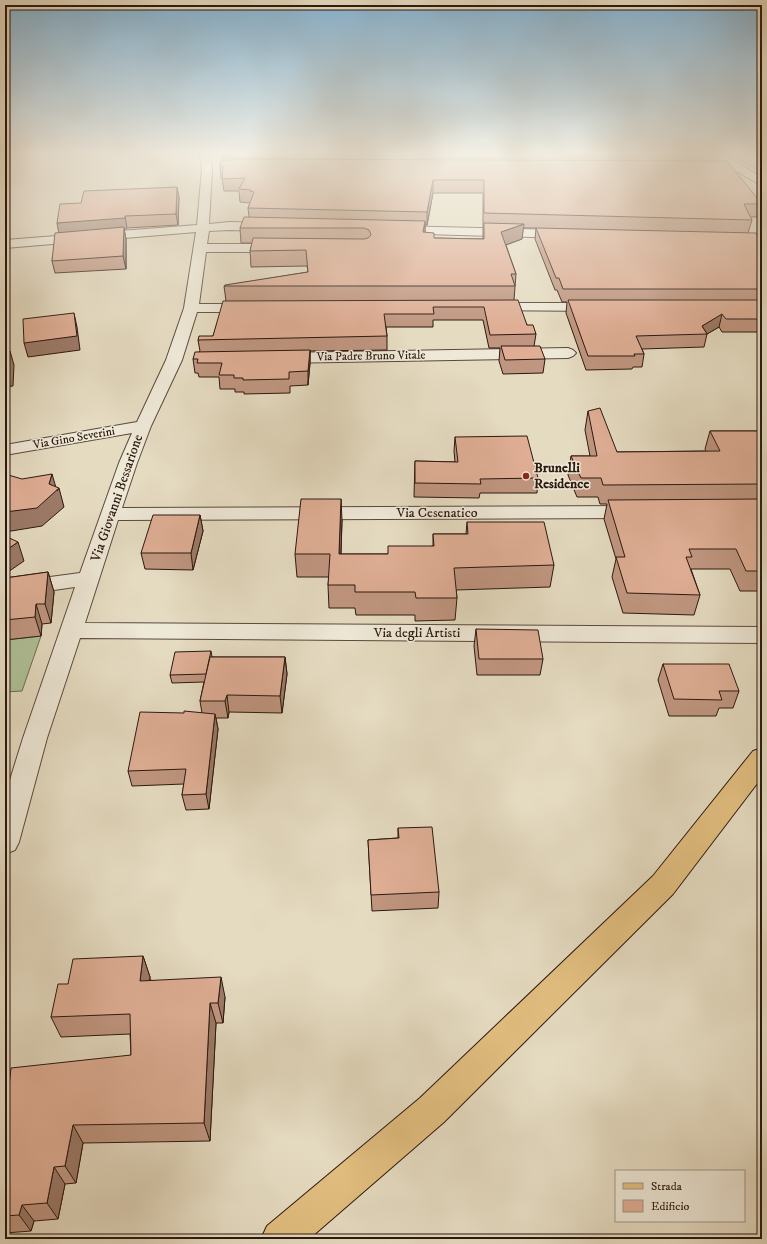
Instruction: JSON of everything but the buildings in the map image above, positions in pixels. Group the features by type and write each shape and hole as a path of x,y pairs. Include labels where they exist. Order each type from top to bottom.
{"main road":[{"path":"280,1239 432,1110 663,885 762,758"}],"street":[{"name":"Via Giovanni Bessarione","path":"5,842 15,774 35,738 111,514 143,426 154,404 181,359 191,308 205,210"},
{"path":"5,244 229,226 285,228"},
{"path":"380,230 579,234"},
{"path":"200,248 295,249"},
{"path":"477,307 612,307"},
{"path":"191,308 264,308"},
{"name":"Via Padre Bruno Vitale","path":"267,358 568,353"},
{"name":"Via Gino Severini","path":"5,450 143,426"},
{"name":"Via Cesenatico","path":"111,514 654,512"},
{"path":"5,590 89,579"},
{"name":"Via degli Artisti","path":"72,630 762,635"}],"green space":[{"path":"41,636 22,691 5,692 5,640"}],"place":[{"name":"Brunelli Residence","path":"526,476"}]}
